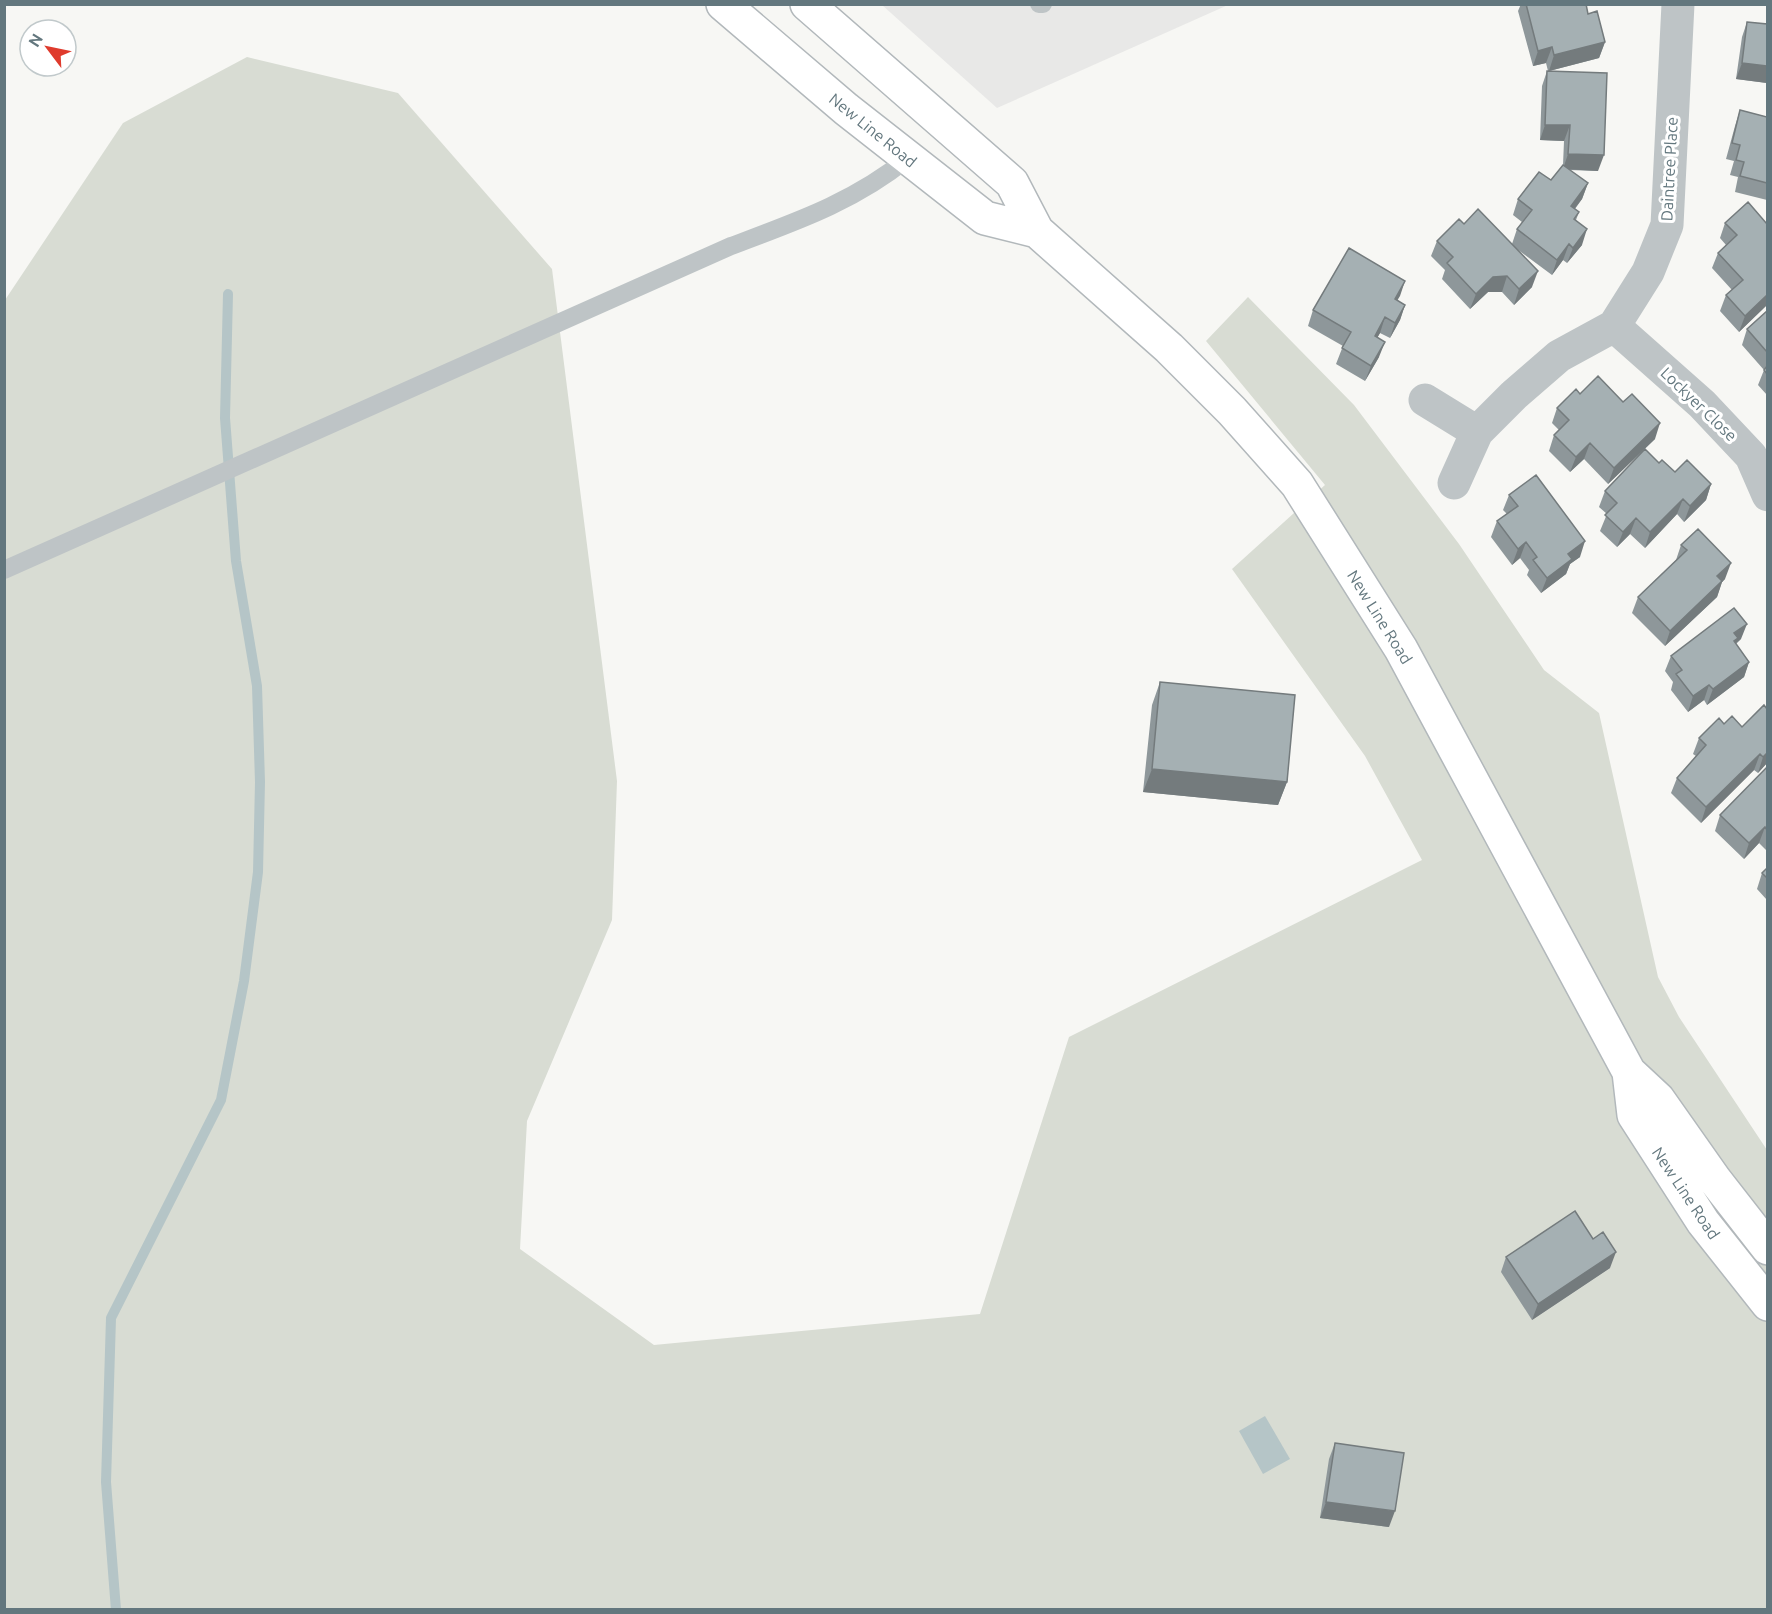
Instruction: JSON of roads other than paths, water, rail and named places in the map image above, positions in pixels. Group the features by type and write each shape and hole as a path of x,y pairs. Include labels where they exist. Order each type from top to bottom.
{"main road":[{"name":"New Line Road","path":"723,4 846,110 985,218 1037,231"},
{"name":"New Line Road","path":"807,4 1012,183 1037,231 1169,348 1232,411 1297,484 1401,649 1629,1072 1658,1099 1715,1180 1767,1248"},
{"name":"New Line Road","path":"1629,1072 1634,1115 1703,1222 1767,1304"}],"street":[{"name":"Daintree Place","path":"1454,483 1477,432 1514,395 1559,356 1614,326 1648,272 1667,225 1678,4"},
{"name":"Lockyer Close","path":"1614,326 1702,404 1751,456 1767,495"},
{"path":"1425,400 1477,432"}],"lane":[{"path":"4,570 731,246 832,207 879,181 908,158"}],"waterway":[{"path":"116,1610 106,1482 111,1318 221,1100 244,981 258,872 260,782 257,686 236,561 225,418 228,294"}]}
